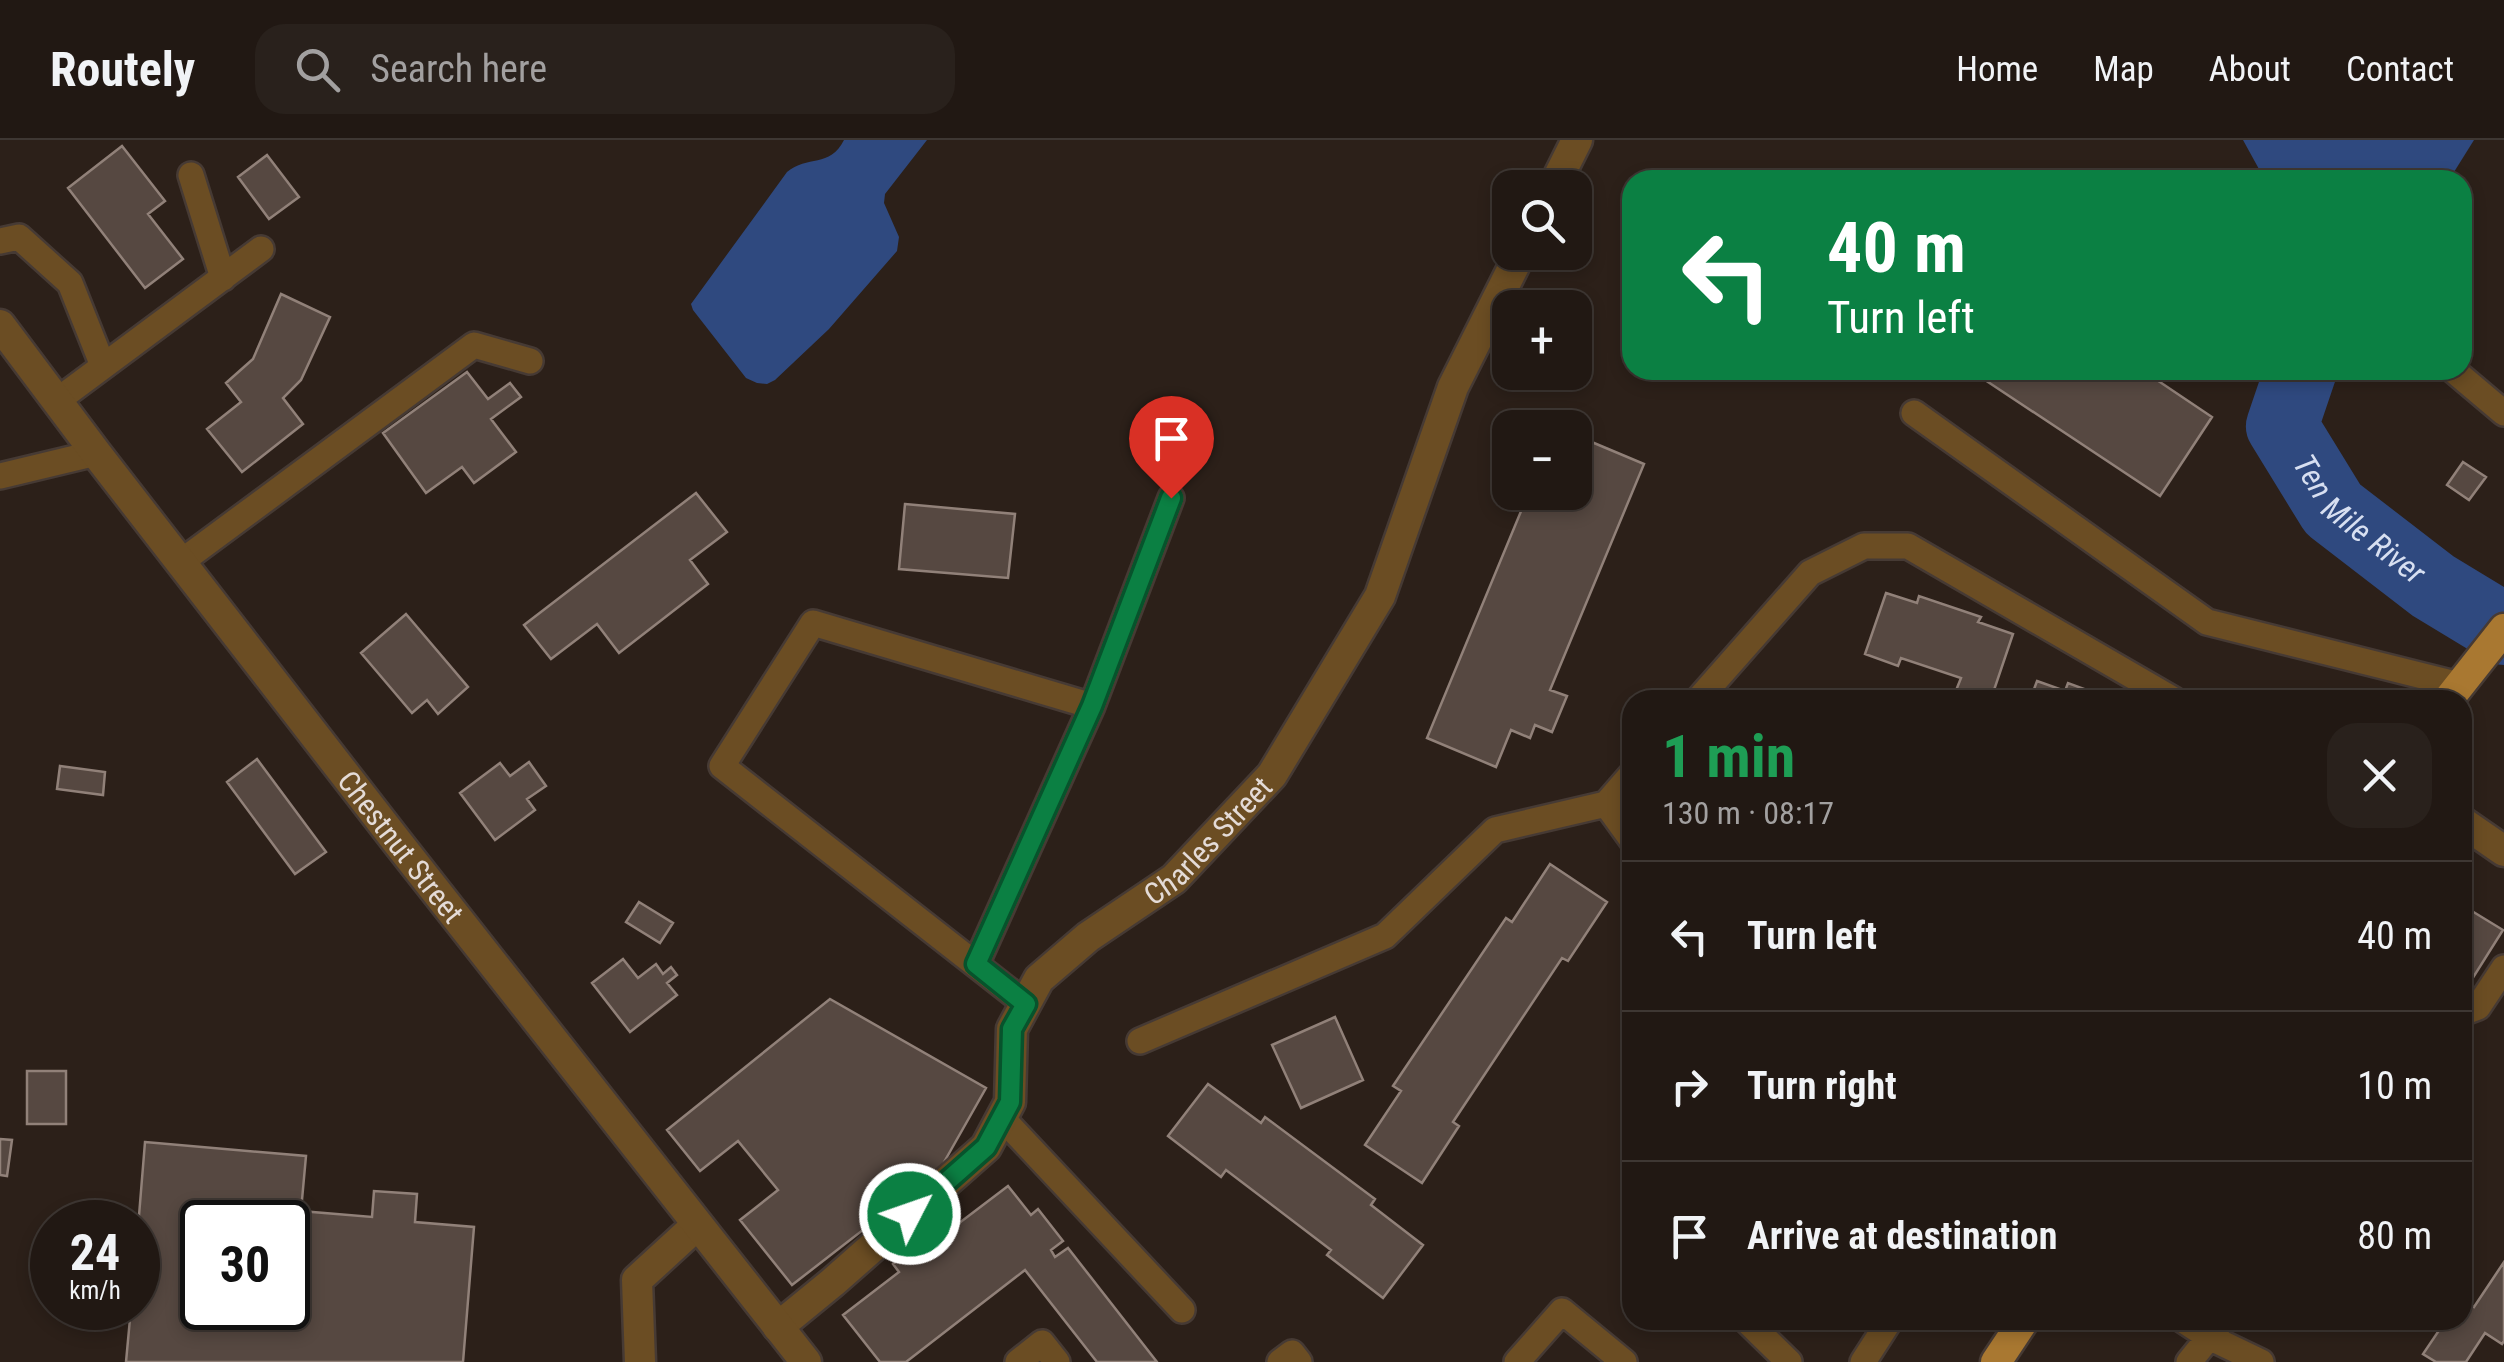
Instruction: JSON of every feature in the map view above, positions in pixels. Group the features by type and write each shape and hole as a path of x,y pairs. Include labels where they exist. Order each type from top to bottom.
{"main road":[{"path":"2459,685 2504,629"},
{"path":"1996,1362 2017,1330"}],"street":[{"path":"1562,170 1577,140"},
{"name":"Charles Street","path":"778,1327 986,1147 1010,1102 1012,1029 1039,978 1088,937 1174,879 1272,776 1380,596 1454,387 1512,270"},
{"name":"Chestnut Street","path":"0,325 806,1362"},
{"path":"2472,829 2504,851"},
{"path":"640,1362 637,1280 696,1225"}],"lane":[{"path":"191,175 223,278"},
{"path":"0,241 18,236 70,283 104,366"},
{"path":"58,400 262,249"},
{"path":"181,562 474,346 530,361"},
{"path":"2465,380 2504,413"},
{"path":"1914,413 2207,622 2459,685"},
{"path":"0,476 96,453"},
{"path":"976,964 1092,706 1171,498"},
{"path":"1707,690 1810,573 1864,546 1908,546 2157,690"},
{"path":"1026,1004 722,766 813,623 1092,706"},
{"path":"1140,1041 1385,936 1495,830 1606,804 1622,786"},
{"path":"1606,804 1622,826"},
{"path":"2472,1009 2478,1007 2504,968"},
{"path":"1002,1118 1182,1310"},
{"path":"1516,1362 1562,1311 1624,1362"},
{"path":"1756,1330 1789,1362"},
{"path":"1862,1362 1883,1330"},
{"path":"2188,1362 2215,1330"},
{"path":"2217,1330 2261,1362"},
{"path":"1018,1362 1042,1343 1057,1362"},
{"path":"1280,1362 1292,1353 1299,1362"}],"water":[{"path":"844,140 927,140 885,194 884,203 899,237 897,251 829,329 775,380 757,383 746,378 691,304 787,172 825,158"},
{"path":"2243,140 2474,140 2455,170 2260,170"}],"building":[{"path":"122,146 165,201 148,214 183,259 145,288 68,188"},
{"path":"267,155 299,197 269,219 238,177"},
{"path":"281,294 330,317 301,380 283,398 303,424 242,472 207,429 241,402 226,383 253,359"},
{"path":"467,372 488,399 510,383 521,397 491,419 516,452 474,483 462,467 426,493 383,433"},
{"path":"1985,380 2157,380 2212,417 2160,496"},
{"path":"1592,442 1644,464 1550,690 1567,696 1552,732 1535,725 1530,738 1511,730 1496,767 1427,738 1522,510 1592,510"},
{"path":"2463,462 2486,477 2469,500 2447,485"},
{"path":"696,493 727,532 690,560 708,584 619,653 597,624 551,659 524,625"},
{"path":"905,504 1015,514 1008,578 899,569"},
{"path":"1886,593 1917,603 1919,596 1981,617 1978,622 2013,634 1994,690 1963,690 1957,688 1961,678 1901,658 1898,666 1865,654"},
{"path":"406,614 468,687 438,714 427,700 412,713 361,653"},
{"path":"2037,681 2062,690 2034,690"},
{"path":"2068,683 2087,690 2065,690"},
{"path":"257,759 326,852 295,874 227,782"},
{"path":"529,762 546,786 527,799 535,810 495,840 460,793 500,763 510,776"},
{"path":"60,766 105,772 103,795 57,789"},
{"path":"1550,864 1607,902 1568,961 1562,958 1453,1122 1459,1126 1422,1183 1365,1145 1401,1091 1393,1086 1506,918 1512,922"},
{"path":"639,902 673,923 660,943 626,922"},
{"path":"2472,911 2503,930 2472,979"},
{"path":"623,959 638,978 656,964 663,974 671,967 677,975 667,983 677,995 630,1032 592,983"},
{"path":"830,999 986,1088 939,1171 792,1285 740,1220 778,1190 738,1141 700,1171 667,1130"},
{"path":"1335,1017 1363,1080 1301,1108 1272,1045"},
{"path":"27,1071 66,1071 66,1124 27,1124"},
{"path":"1208,1084 1261,1123 1265,1117 1375,1199 1371,1205 1423,1245 1383,1298 1327,1255 1331,1250 1226,1170 1221,1177 1168,1136"},
{"path":"0,1139 12,1140 7,1176 0,1175"},
{"path":"145,1142 306,1156 302,1200 180,1200 180,1330 310,1330 310,1212 372,1217 374,1191 417,1194 415,1222 474,1227 463,1362 126,1362 129,1330 160,1330 160,1200 140,1200"},
{"path":"1008,1186 1031,1215 1038,1209 1063,1241 1051,1250 1055,1257 1068,1248 1157,1362 1097,1362 1025,1270 906,1362 880,1362 843,1315 899,1272 893,1264 920,1242 925,1249"},
{"path":"2504,1262 2502,1344 2485,1333 2466,1362 2436,1362 2423,1354 2439,1330 2472,1330 2474,1307"}],"waterway":[{"name":"Ten Mile River","path":"2298,380 2282,426 2333,509 2433,586 2504,629"}],"route":[{"path":"910,1214 986,1147 1010,1102 1012,1029 1026,1004 976,964 1092,706 1171,498"}]}
